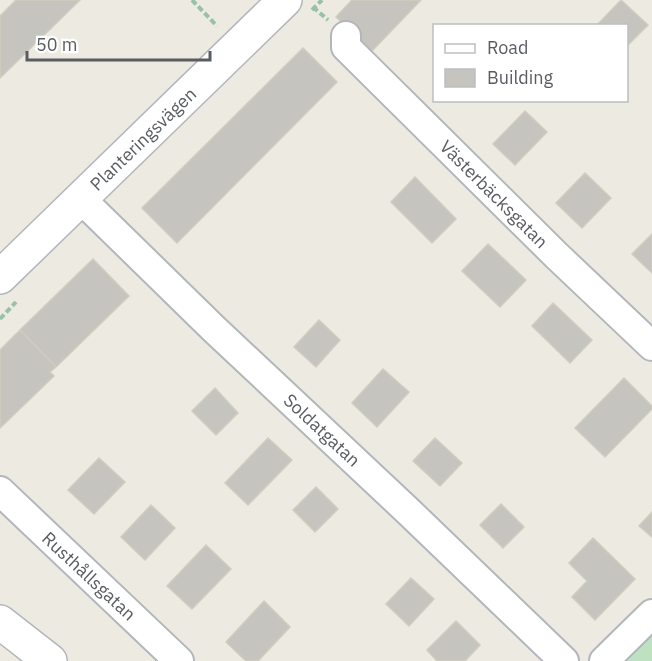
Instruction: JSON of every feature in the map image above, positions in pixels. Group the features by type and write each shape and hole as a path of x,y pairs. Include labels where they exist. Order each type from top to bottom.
{"street":[{"name":"Planteringsvägen","path":"0,277 285,0"},
{"name":"Västerbäcksgatan","path":"346,36 346,47 557,256 652,346"},
{"name":"Soldatgatan","path":"81,199 214,329 564,661"},
{"name":"Rusthållsgatan","path":"0,491 179,661"},
{"path":"604,661 652,614"},
{"path":"0,622 50,661"}],"path":[{"path":"192,0 220,29"}],"green space":[{"path":"652,627 652,661 619,661"}],"building":[{"path":"16,0 80,0 0,78 0,16"},
{"path":"352,0 421,0 372,51 336,17"},
{"path":"621,0 648,25 628,45 628,24 598,24"},
{"path":"303,48 337,82 177,243 142,208"},
{"path":"525,111 547,132 515,165 493,144"},
{"path":"585,173 611,198 582,228 556,203"},
{"path":"415,177 456,219 432,243 391,202"},
{"path":"652,234 652,273 632,254"},
{"path":"488,244 526,280 500,307 462,271"},
{"path":"93,259 129,296 56,367 20,330"},
{"path":"553,303 592,340 570,363 532,326"},
{"path":"319,320 340,340 316,367 294,347"},
{"path":"20,330 56,367 50,372 54,376 0,428 0,350"},
{"path":"383,369 409,392 377,427 352,403"},
{"path":"624,378 652,406 652,409 605,457 575,428"},
{"path":"215,388 238,413 216,435 192,411"},
{"path":"268,438 292,460 248,505 225,483"},
{"path":"435,438 462,463 440,486 413,461"},
{"path":"99,458 125,482 94,514 68,490"},
{"path":"316,487 338,509 315,532 293,510"},
{"path":"501,504 524,527 503,548 480,525"},
{"path":"151,505 175,528 145,560 121,537"},
{"path":"652,512 652,537 639,526"},
{"path":"593,538 635,579 595,620 572,597 587,581 569,563"},
{"path":"206,545 231,569 192,609 167,586"},
{"path":"411,578 434,599 409,626 386,604"},
{"path":"264,601 290,627 258,661 246,661 226,642"},
{"path":"456,621 480,645 465,661 437,661 427,650"}]}
